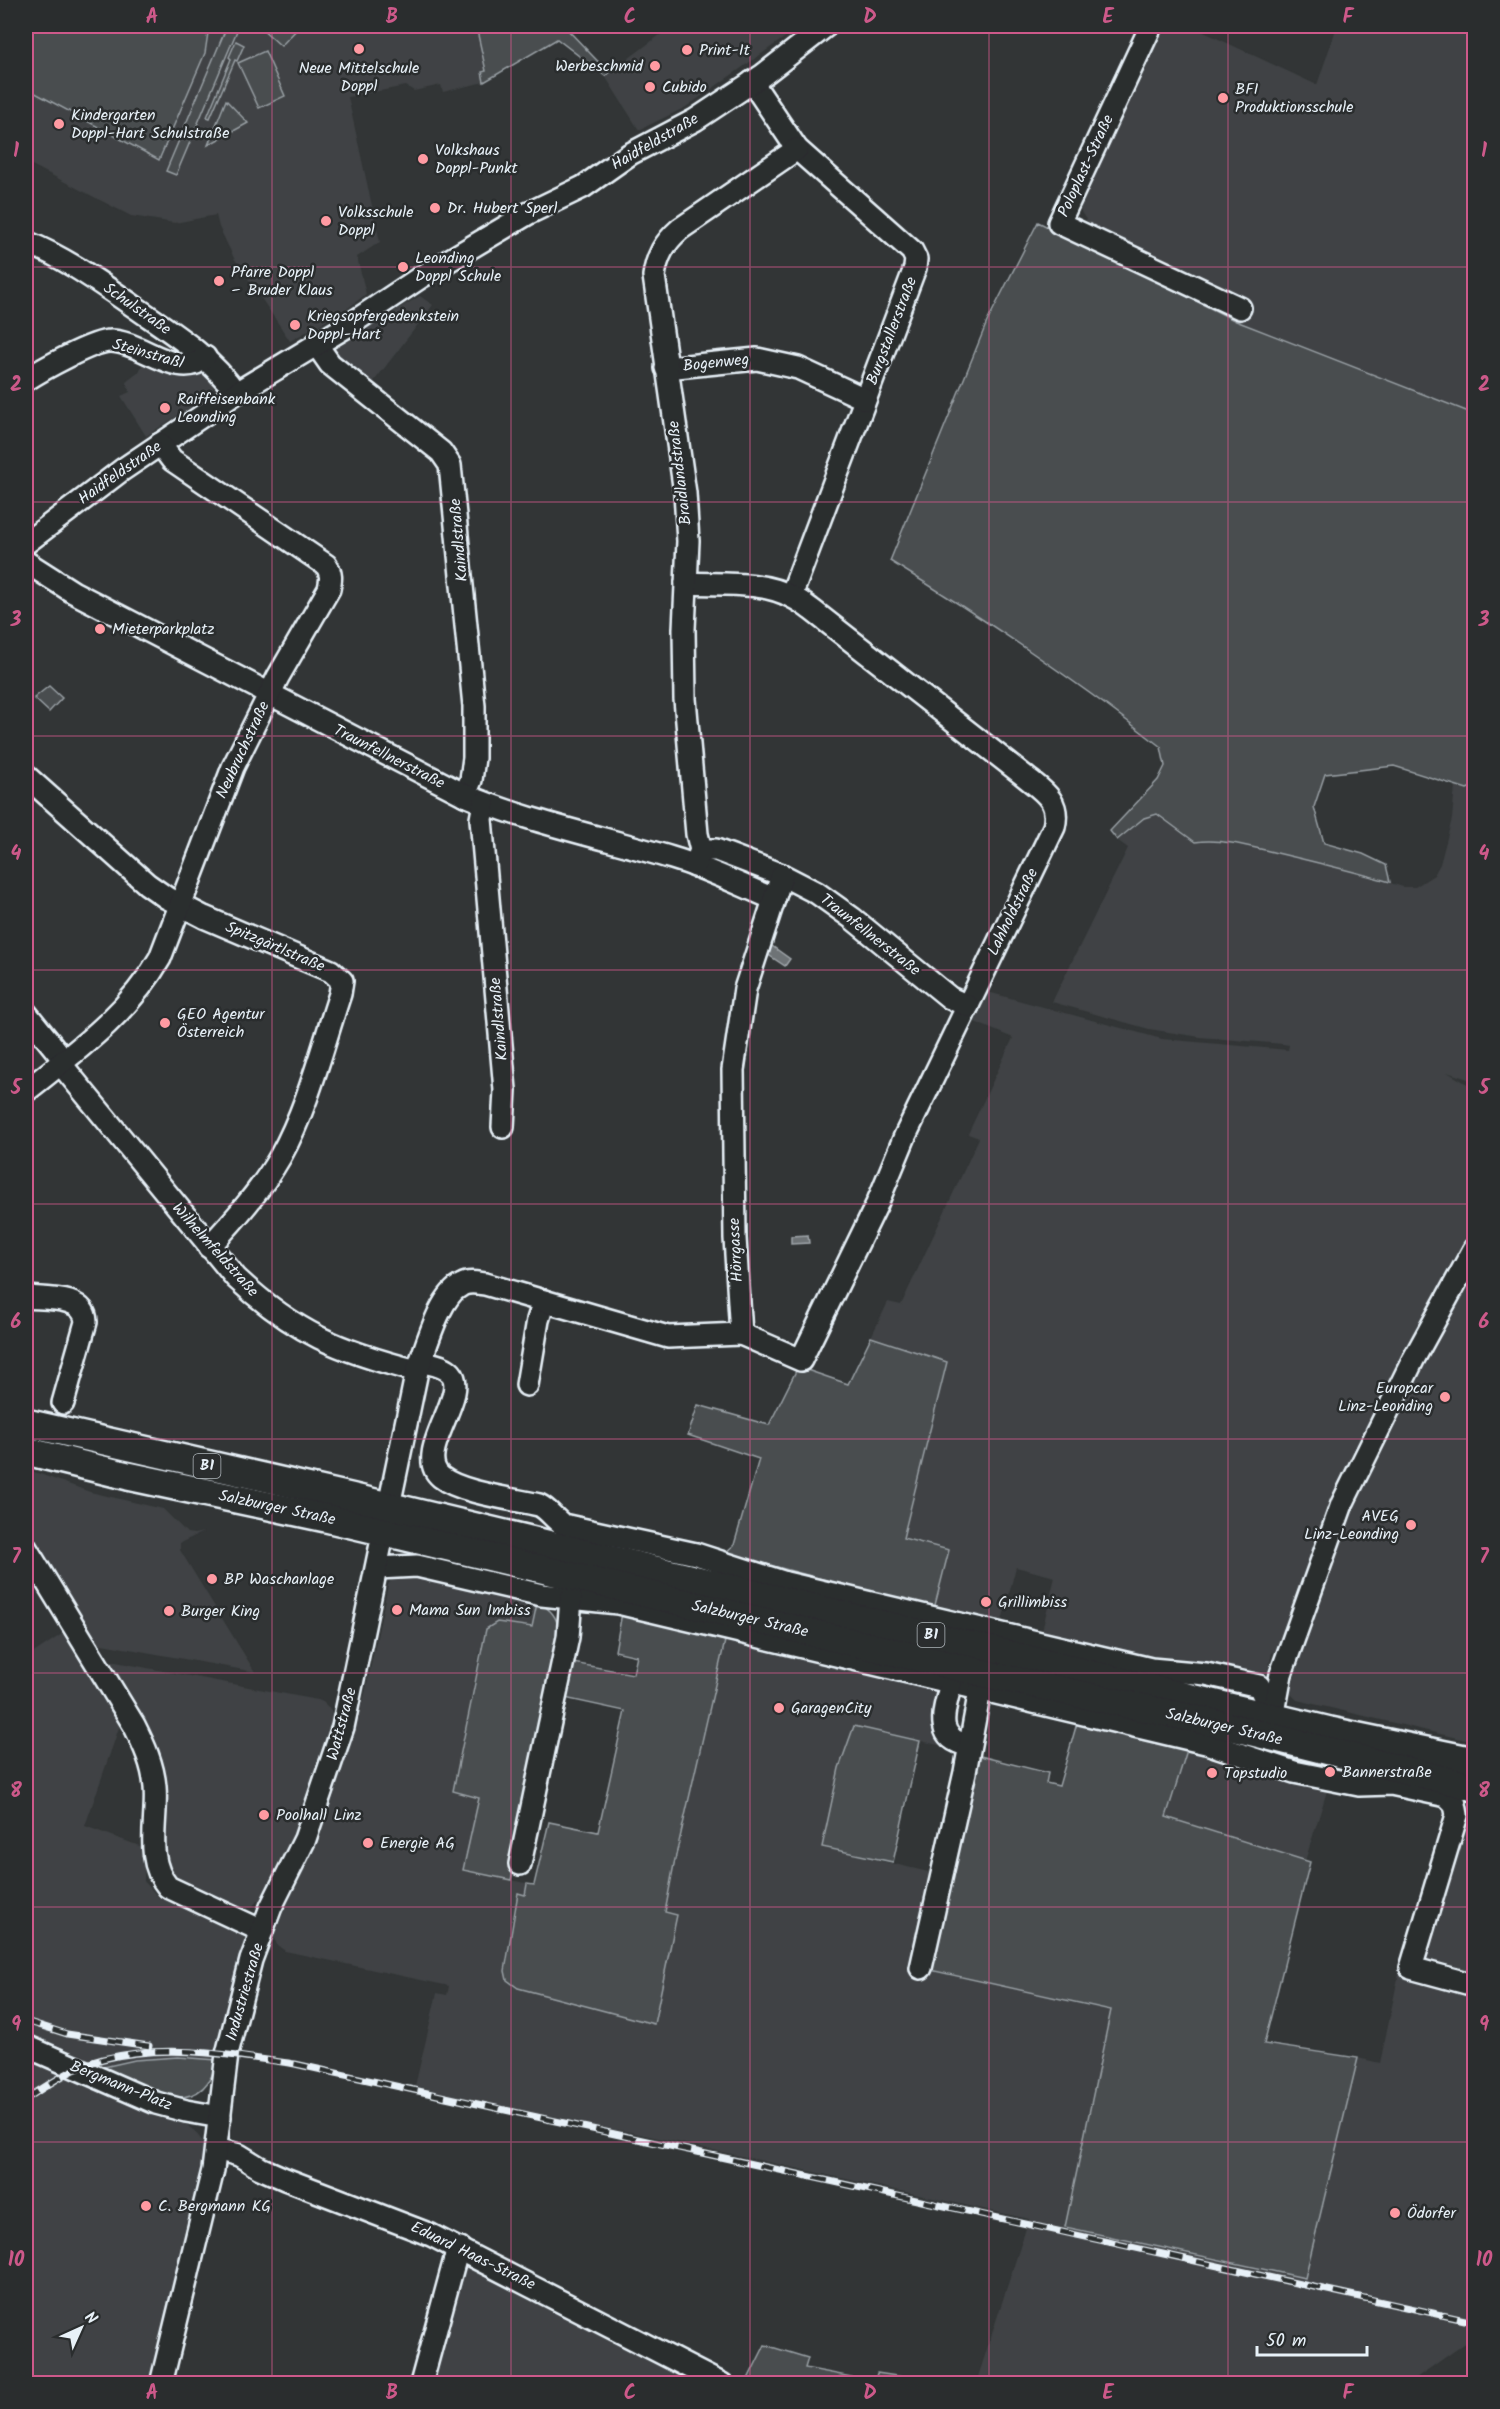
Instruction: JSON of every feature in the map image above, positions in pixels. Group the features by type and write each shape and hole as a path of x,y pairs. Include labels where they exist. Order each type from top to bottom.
{"main road":[{"name":"Salzburger Straße","path":"26,1423 350,1497 386,1520"},
{"name":"Salzburger Straße","path":"26,1451 128,1476 386,1520 1004,1678 1224,1725 1269,1739 1474,1786"},
{"name":"Salzburger Straße","path":"1269,1739 1474,1761"}],"street":[{"name":"Haidfeldstraße","path":"26,543 160,444 236,393 529,213 583,187 617,161 695,120 752,82 826,26"},
{"name":"Poloplast-Straße","path":"1151,26 1059,223 1240,308"},
{"name":"Burgstallerstraße","path":"752,82 797,149 912,251 916,259 915,268 791,596"},
{"name":"Braidlandstraße","path":"698,858 685,699 684,629 688,541 685,493 654,276 656,263 664,244 680,229 797,149"},
{"name":"Schulstraße","path":"26,242 59,256 205,357 236,393"},
{"name":"Steinstraßl","path":"27,376 111,340 182,366 198,364 205,357"},
{"name":"Kaindlstraße","path":"316,344 330,364 441,452 450,465 474,706 474,758 471,780 474,799 481,819 505,1090 503,1127"},
{"name":"Bogenweg","path":"666,368 768,360 798,369 865,399"},
{"name":"Neubruchstraße","path":"26,1091 110,1022 148,979 160,958 229,777 269,694 328,589 331,575 326,565 172,460 160,444"},
{"name":"Traunfellnerstraße","path":"26,562 73,592 474,799 566,831 673,858 698,858 716,850 782,875 833,904 950,998 968,1006"},
{"name":"Lahholdstraße","path":"686,584 753,586 791,596 1022,774 1050,798 1056,808 1057,816 905,1136 877,1204 801,1360 741,1334"},
{"name":"Spitzgärtlstraße","path":"26,776 147,884 179,904 331,971 342,981 340,994 304,1103 279,1158 234,1220 209,1246"},
{"name":"Traunfellnerstraße","path":"698,858 774,899"},
{"name":"Hörrgasse","path":"741,1334 735,1238 733,1070 745,989 782,875"},
{"name":"Wilhelmfeldstraße","path":"26,1013 62,1062 209,1246 243,1285 265,1305 294,1325 330,1344 363,1357 419,1366"},
{"path":"1269,1739 1281,1674 1342,1504 1413,1360 1474,1250"},
{"path":"386,1520 419,1366 446,1299 462,1285 472,1282 485,1284 668,1337 741,1334"},
{"path":"26,1298 70,1302 78,1305 86,1316 63,1403"},
{"path":"527,1385 538,1320 544,1301"},
{"name":"Salzburger Straße","path":"419,1366 447,1370 455,1381 450,1407 438,1432 434,1451 437,1474 443,1480 458,1486 539,1505 546,1508 552,1518 562,1525 696,1554 786,1583 1151,1669 1206,1674 1259,1686 1269,1739 1294,1772 1359,1785 1390,1784 1447,1796 1455,1804 1457,1815 1410,1968 1474,1985"},
{"name":"Wattstraße","path":"262,1930 305,1839 330,1772 350,1700 386,1520"},
{"name":"Industriestraße","path":"26,1548 134,1725 145,1747 152,1768 155,1788 153,1850 159,1875 168,1887 262,1930 251,1960 227,2054 213,2170 161,2384"},
{"name":"Salzburger Straße","path":"378,1568 417,1566 542,1594 618,1604 1206,1743 1269,1739"},
{"path":"520,1864 568,1637 571,1598"},
{"path":"951,1683 943,1719 945,1731 952,1739 968,1745"},
{"path":"921,1968 965,1772 968,1745 980,1690"},
{"name":"Bergmann-Platz","path":"26,2046 156,2103 220,2117"},
{"name":"Eduard Haas-Straße","path":"216,2149 239,2155 277,2175 395,2219 460,2249 722,2384"},
{"path":"421,2384 455,2259 460,2249"}],"shaded area":[{"path":"26,26 209,26 205,53 159,160 26,88"},
{"path":"209,26 341,26 346,29 362,26 476,26 486,71 482,73 484,82 443,92 441,85 414,91 406,86 348,97 380,242 357,257 366,294 347,309 290,341 234,258 219,227 216,215 175,223 131,216 26,162 26,88 159,160 205,53"},
{"path":"227,26 239,26 176,175 166,171"},
{"path":"259,26 300,26 281,46"},
{"path":"476,26 564,26 609,73 605,76 557,39 484,82 482,72 486,71"},
{"path":"672,26 801,26 686,107 639,130 605,76"},
{"path":"1162,26 1191,26 1317,85 1337,26 1474,26 1474,414 1236,321 1243,301 1091,227 1081,212 1080,199"},
{"path":"236,41 244,45 237,61 235,60 210,118 207,117 231,59 229,57"},
{"path":"265,51 285,96 259,108 238,63"},
{"path":"226,100 248,123 208,145"},
{"path":"1038,222 1236,321 1474,414 1474,786 1467,789 1394,766 1325,774 1314,807 1324,843 1363,854 1386,865 1390,882 1247,846 1216,841 1195,842 1157,814 1144,818 1117,840 1110,831 1158,780 1165,766 1161,747 1028,650 890,561 987,322"},
{"path":"420,296 433,305 369,388 335,359 333,347"},
{"path":"145,358 195,372 204,371 203,374 210,377 214,386 208,396 146,436 121,396 130,392 126,382 139,372"},
{"path":"49,686 62,698 49,712 34,698"},
{"path":"1455,785 1467,789 1474,786 1474,1081 1447,1072 1474,1088 1474,1222 1401,1355 1332,1501 1287,1641 1272,1653 1267,1674 1263,1677 1160,1661 1041,1635 1055,1577 1016,1567 1001,1625 934,1609 949,1550 903,1539 947,1363 871,1337 888,1302 901,1305 979,1138 968,1134 1013,1038 970,1020 984,991 1162,1039 1288,1050 1289,1045 1283,1044 1200,1037 1149,1029 1052,1002 1128,848 1117,840 1144,818 1157,814 1195,842 1211,839 1256,848 1350,870 1403,887 1415,887 1434,875 1440,864 1452,819"},
{"path":"772,946 790,959 785,966 767,954"},
{"path":"808,1235 809,1243 791,1244 791,1236"},
{"name":"AVEG Linz-Leonding","path":"1474,1270 1474,1742 1297,1700 1289,1692 1336,1553 1359,1497 1419,1374"},
{"path":"871,1337 947,1362 903,1538 949,1550 934,1609 725,1553 734,1545 759,1459 688,1435 698,1405 769,1425 798,1367 848,1384"},
{"path":"26,1469 90,1492 163,1509 187,1533 203,1532 180,1543 180,1550 255,1672 91,1642 26,1534"},
{"path":"401,1573 537,1603 532,1627 513,1624 480,1651 453,1791 480,1798 463,1870 665,1912 725,1641 791,1656 843,1664 941,1691 938,1736 943,1746 854,1726 839,1768 822,1847 933,1873 914,1967 1112,2010 1065,2227 1305,2278 1358,2058 1380,2063 1399,1973 1416,1979 1474,1991 1474,2337 1409,2383 976,2383 1029,2219 630,2132 570,2124 415,2086 437,1993 447,1995 449,1986 285,1951 277,1945 273,1936 333,1798 365,1693 388,1585 393,1577"},
{"path":"537,1603 551,1612 558,1625 559,1656 511,1880 463,1870 479,1798 453,1791 486,1629 497,1622 532,1627"},
{"path":"622,1613 725,1641 665,1912 677,1915 654,2024 518,1988 507,1980 505,1971 518,1893 525,1895 527,1884 534,1885 549,1822 598,1832 625,1711 560,1697 568,1662 633,1674 637,1656 615,1651"},
{"path":"68,1630 122,1719 85,1826 145,1848 144,1881 159,1898 172,1900 241,1932 245,1939 246,1947 229,1999 217,2060 178,2057 135,2060 95,2069 26,2037 26,1658"},
{"path":"105,1660 318,1700 331,1710 332,1716 317,1778 283,1863 262,1903 258,1900 253,1906 244,1909 236,1907 178,1880 169,1873 165,1864 162,1784"},
{"path":"1077,1723 1187,1750 1166,1817 1310,1862 1264,2044 1358,2058 1305,2278 1065,2227 1111,2010 930,1970 976,1755 1048,1773 1046,1783 1059,1786"},
{"path":"854,1726 920,1741 893,1862 822,1847 839,1768"},
{"path":"1187,1750 1243,1770 1328,1788 1305,1861 1166,1817"},
{"path":"1463,1804 1474,1806 1474,1979 1430,1965 1424,1954"},
{"path":"26,2056 181,2121 193,2129 206,2146 205,2165 151,2383 26,2383"},
{"path":"178,2057 217,2060 209,2081 197,2092 182,2097 165,2096 147,2091 95,2069 135,2060"},
{"path":"471,2261 710,2384 432,2384 461,2272"},
{"path":"765,2345 808,2358 805,2368 852,2377 850,2383 746,2383"},
{"path":"877,2373 936,2382 874,2383"}],"railway":[{"path":"26,2021 67,2034 149,2046"},
{"path":"26,2099 82,2066 127,2054 199,2052 295,2064 1474,2322"}],"place":[{"name":"Neue Mittelschule Doppl","path":"359,49"},
{"name":"Print-It","path":"687,50"},
{"name":"Werbeschmid","path":"655,66"},
{"name":"Cubido","path":"650,87"},
{"name":"BFI Produktionsschule","path":"1223,98"},
{"name":"Kindergarten Doppl-Hart Schulstraße","path":"59,124"},
{"name":"Volkshaus Doppl-Punkt","path":"423,159"},
{"name":"Dr. Hubert Sperl","path":"435,208"},
{"name":"Volksschule Doppl","path":"326,221"},
{"name":"Leonding Doppl Schule","path":"403,267"},
{"name":"Pfarre Doppl – Bruder Klaus","path":"219,281"},
{"name":"Kriegsopfergedenkstein Doppl-Hart","path":"295,325"},
{"name":"Raiffeisenbank Leonding","path":"165,408"},
{"name":"Mieterparkplatz","path":"100,629"},
{"name":"GEO Agentur Österreich","path":"165,1023"},
{"name":"Europcar Linz-Leonding","path":"1445,1397"},
{"name":"AVEG Linz-Leonding","path":"1411,1525"},
{"name":"BP Waschanlage","path":"212,1579"},
{"name":"Grillimbiss","path":"986,1602"},
{"name":"Mama Sun Imbiss","path":"397,1610"},
{"name":"Burger King","path":"169,1611"},
{"name":"GaragenCity","path":"779,1708"},
{"name":"Bannerstraße","path":"1330,1772"},
{"name":"Topstudio","path":"1212,1773"},
{"name":"Poolhall Linz","path":"264,1815"},
{"name":"Energie AG","path":"368,1843"},
{"name":"C. Bergmann KG","path":"146,2206"},
{"name":"Ödorfer","path":"1395,2213"}]}
